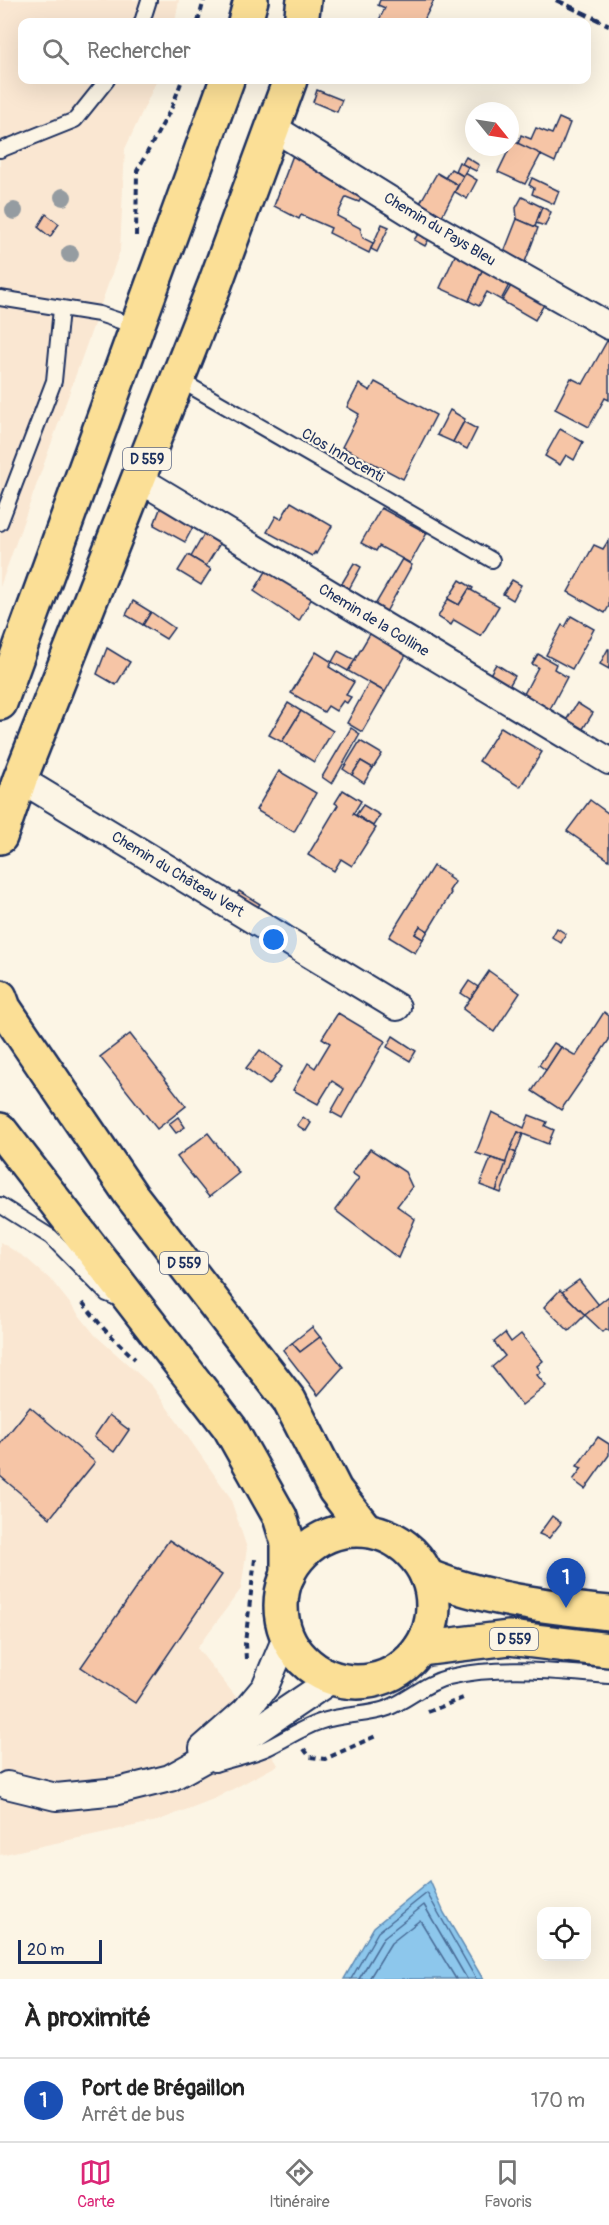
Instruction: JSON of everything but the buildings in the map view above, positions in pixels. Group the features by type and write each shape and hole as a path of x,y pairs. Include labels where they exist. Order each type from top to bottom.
{"main road":[{"path":"246,18 251,0"},
{"path":"302,18 304,0"},
{"path":"0,703 226,84"},
{"name":"D 559","path":"0,837 20,779 178,379 289,84"},
{"name":"D 559","path":"0,997 4,1008 131,1195 289,1400 335,1490 366,1530"},
{"path":"0,1130 230,1428 280,1516 288,1543 288,1575"},
{"path":"366,1530 386,1535 403,1545 417,1559 427,1576 432,1594 433,1613 420,1649 407,1663 391,1674 373,1680 354,1682 334,1678 315,1669 298,1654 287,1635 282,1615 282,1594 288,1575 301,1554 320,1539 342,1531 366,1530"},
{"path":"427,1576 447,1584 510,1599 609,1613"},
{"name":"D 559","path":"420,1649 509,1638 609,1650"}],"street":[{"name":"Chemin du Pays Bleu","path":"274,128 432,226 609,327"},
{"name":"Chemin de la Colline","path":"139,479 609,761"},
{"name":"Chemin du Château Vert","path":"20,779 397,1007"},
{"path":"170,1778 245,1711 265,1687 287,1635"},
{"path":"2,1784 56,1797 118,1791 170,1778 256,1730 334,1678"}],"lane":[{"path":"143,18 149,0"},
{"path":"0,150 75,120 103,84"},
{"path":"0,298 99,314 138,327"},
{"path":"0,523 54,381 61,309"},
{"name":"Clos Innocenti","path":"178,379 492,560"},
{"path":"0,1205 51,1237 107,1294 135,1305"},
{"path":"170,1778 267,1748 295,1732 328,1719 385,1709 402,1702 426,1684 448,1677 480,1672 520,1670 609,1676"}],"path":[{"path":"199,18 204,0"},
{"path":"134,244 137,171 172,107 181,84"},
{"path":"78,1296 104,1329 142,1365"},
{"path":"247,1664 245,1642 256,1553"},
{"path":"420,1716 473,1695"},
{"path":"300,1744 310,1757 325,1759 388,1730"}],"shaded area":[{"path":"0,0 179,0 176,18 18,18 18,84 155,84 125,149 120,251 0,587"},
{"path":"0,1242 26,1258 52,1281 95,1335 152,1386 230,1497 247,1548 241,1589 197,1648 240,1702 278,1765 216,1798 157,1821 0,1855"}],"water":[{"path":"430,1881 444,1913 483,1979 344,1979 374,1927"}],"railway":[{"path":"556,0 609,25"}],"place":[{"name":"Port de Brégaillon","path":"566,1608"}]}
